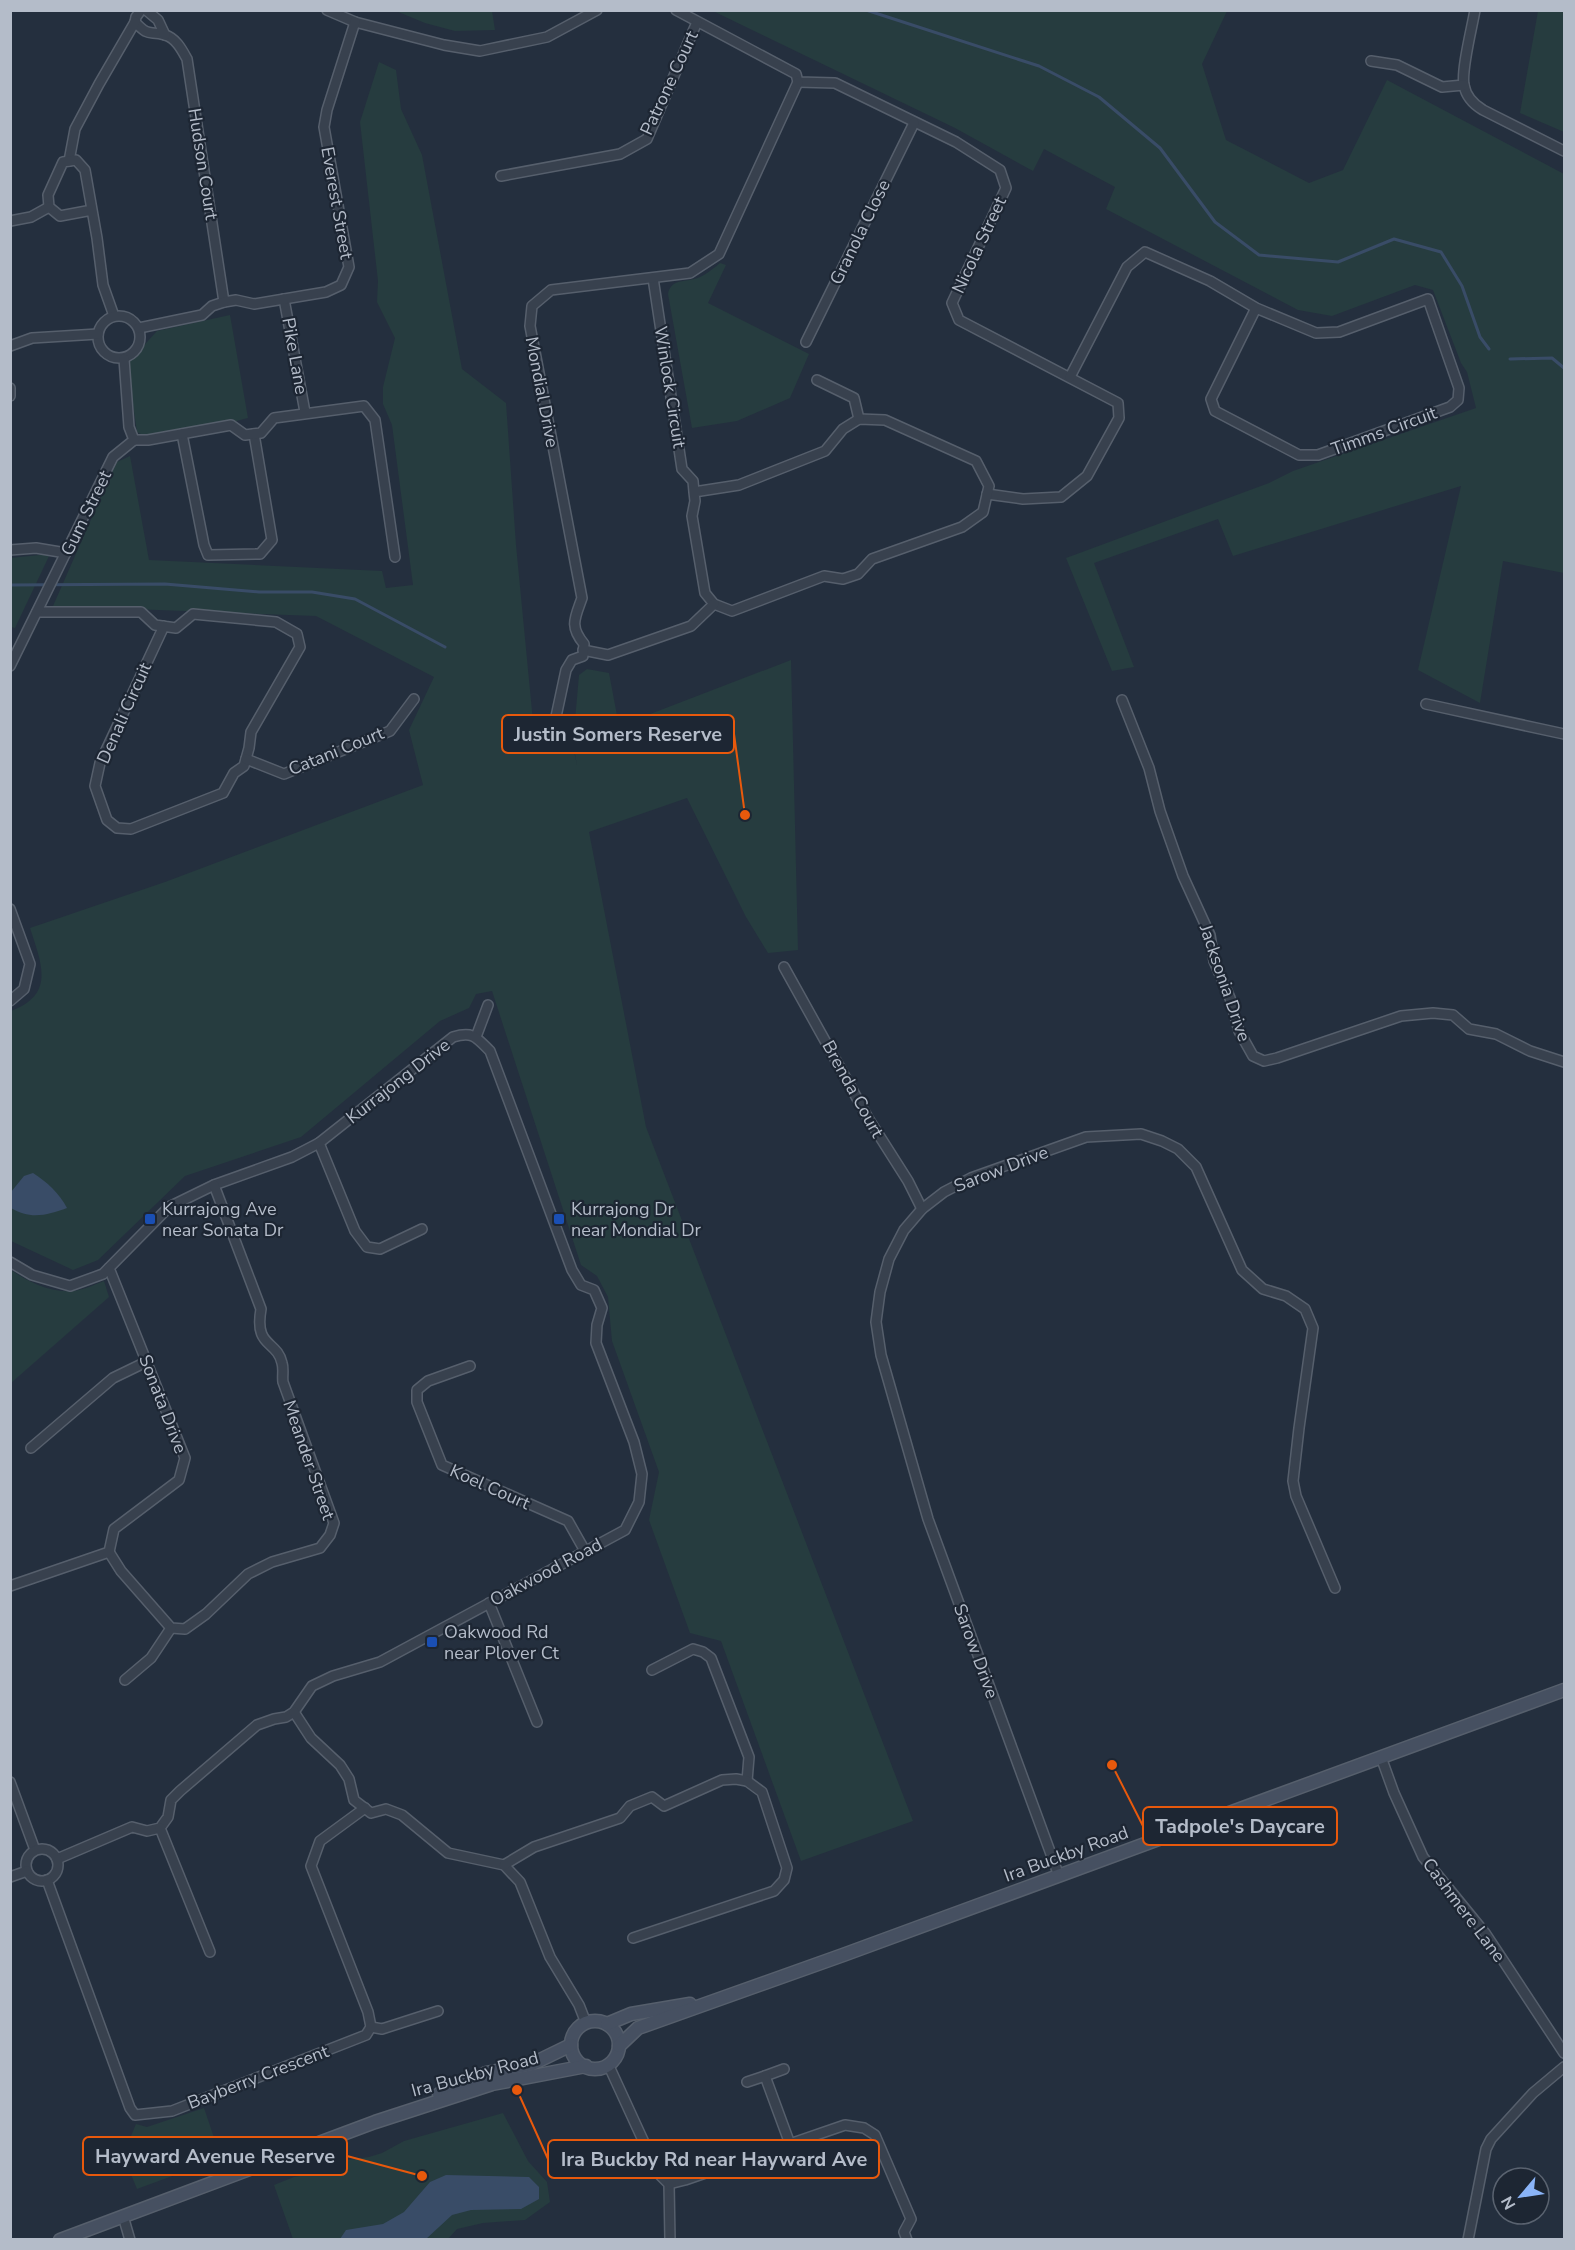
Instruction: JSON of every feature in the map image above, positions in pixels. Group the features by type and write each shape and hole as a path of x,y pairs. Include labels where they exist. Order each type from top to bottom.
{"street":[{"path":"69,161 75,129 135,22 135,17 141,10"},
{"name":"Hudson Court","path":"146,10 158,20 165,35"},
{"path":"327,10 356,22 444,45 480,51 547,37 597,10"},
{"path":"676,10 795,74 798,82"},
{"path":"1475,10 1464,85 1471,101 1483,110 1564,151"},
{"name":"Hudson Court","path":"135,22 142,30 151,34 165,35 176,41 187,59 224,302"},
{"name":"Everest Street","path":"224,302 236,300 254,304 326,292 341,285 349,267 324,127 327,110 356,22"},
{"name":"Patrone Court","path":"501,176 620,154 648,139 697,22"},
{"path":"1371,61 1397,65 1442,87 1464,85"},
{"name":"Nicola Street","path":"798,82 835,83 956,142 1000,170 1006,188 952,303 959,320 1118,403 1119,418 1087,476 1061,496 1023,499 987,494"},
{"name":"Mondial Drive","path":"584,650 584,644 575,633 574,620 582,598 530,326 532,306 550,290 690,273 719,254 798,82"},
{"name":"Granola Close","path":"806,342 914,123"},
{"path":"92,210 60,216 49,207 48,195 63,162 76,160 85,170 92,210 103,285 114,316"},
{"path":"10,221 31,218 49,207"},
{"name":"Timms Circuit","path":"1070,377 1127,267 1145,252 1210,281 1256,308 1316,333 1339,332 1428,299 1458,388 1458,400 1450,407 1318,455 1299,456 1215,411 1211,399 1256,308"},
{"name":"Winlock Circuit","path":"653,278 682,469 693,481 696,501 692,516 705,593 714,604"},
{"name":"Pike Lane","path":"284,299 305,412"},
{"path":"139,328 202,315 212,306 224,302"},
{"path":"114,316 126,317 135,322 139,328 141,341 136,352 124,359 112,358 100,348 98,334 107,319 114,316"},
{"path":"10,346 32,338 98,334"},
{"path":"124,359 129,427 134,440 148,440 231,425 245,435 261,433 274,418 305,412 364,406 375,420 395,557"},
{"path":"817,380 854,398 859,418"},
{"path":"10,388 10,396"},
{"path":"551,740 566,670 572,660 583,656 584,650 608,655 691,626 714,604 732,611 824,576 843,579 858,574 872,559 962,527 983,512 989,486 975,461 885,420 859,418 843,429 825,451 739,485 694,492"},
{"path":"182,434 204,545 208,555 260,554 272,540 254,434"},
{"name":"Gum Street","path":"10,666 113,457 134,440"},
{"path":"10,550 36,548 66,554"},
{"path":"37,612 141,612 155,625 164,626"},
{"name":"Denali Circuit","path":"193,614 276,622 297,634 300,647 251,732 243,766 234,773 223,793 131,829 117,828 107,820 95,786 100,763 164,626 176,628 193,614"},
{"name":"Catani Court","path":"246,759 284,774 390,731 414,699"},
{"name":"Jacksonia Drive","path":"1122,700 1149,768 1160,811 1183,876 1210,935 1214,961 1230,999 1239,1031 1253,1056 1264,1061 1278,1058 1401,1016 1433,1013 1453,1015 1469,1029 1496,1034 1530,1052 1564,1062"},
{"path":"1426,704 1564,734"},
{"path":"10,909 30,964 24,989 10,1001"},
{"name":"Brenda Court","path":"784,967 868,1118 908,1181 922,1209"},
{"path":"476,1036 488,1005"},
{"name":"Kurrajong Drive","path":"10,1262 32,1275 70,1286 103,1274 169,1207 214,1185 292,1157 319,1143 453,1037 466,1033 476,1036 490,1051 572,1270 581,1285 594,1290 602,1308 597,1325 596,1342 634,1442 642,1474 639,1502"},
{"name":"Sarow Drive","path":"1059,1876 928,1519 881,1355 876,1322 880,1292 899,1239 922,1209 944,1192 971,1178 1086,1137 1141,1134 1178,1149 1196,1167 1242,1270 1263,1289 1286,1296 1305,1309 1313,1328 1293,1481 1296,1496 1335,1588"},
{"path":"319,1143 355,1231 367,1246 380,1249 422,1229"},
{"name":"Meander Street","path":"171,1628 185,1629 206,1614 248,1574 272,1562 320,1548 330,1535 334,1523 282,1382 282,1363 265,1342 258,1325 261,1310 214,1185"},
{"name":"Sonata Drive","path":"109,1268 185,1458 179,1480 114,1529 109,1552"},
{"path":"31,1448 113,1378 146,1362"},
{"name":"Koel Court","path":"470,1366 428,1381 417,1390 417,1402 441,1465 568,1521 585,1551"},
{"name":"Oakwood Road","path":"294,1712 312,1686 333,1676 380,1662 625,1530 639,1502"},
{"path":"10,1586 109,1552 121,1571 171,1628 151,1658 125,1680"},
{"path":"489,1603 537,1722"},
{"path":"652,1670 693,1649 711,1658 749,1757 747,1781"},
{"name":"Ira Buckby Road","path":"619,2046 638,2028 1564,1690"},
{"path":"57,1859 132,1827 147,1830 160,1828 168,1817 171,1800 257,1725 274,1719 286,1718 294,1712 311,1738 340,1765 349,1779 354,1800 371,1813 386,1809 402,1815 448,1853 504,1865 520,1882 550,1958 579,2005 585,2023"},
{"name":"Cashmere Lane","path":"1381,1757 1394,1793 1423,1857 1485,1933 1564,2053"},
{"path":"504,1865 534,1847 620,1818 630,1806 652,1797 664,1806 722,1780 736,1779 747,1781 762,1792 787,1868 784,1880 774,1891 633,1938"},
{"path":"10,1782 35,1850"},
{"path":"365,1808 320,1842 311,1866 368,2012 371,2027 382,2029 438,2011"},
{"path":"160,1828 210,1952"},
{"path":"35,1850 49,1850 57,1859 57,1872 47,1880 34,1879 27,1871 28,1857 35,1850"},
{"path":"10,1877 27,1871"},
{"name":"Bayberry Crescent","path":"47,1880 130,2108 135,2115 172,2111 366,2035 371,2027"},
{"name":"Ira Buckby Road","path":"607,2024 631,2014 713,2000"},
{"path":"600,2021 607,2024 616,2034 619,2046 614,2060 593,2068 586,2067 575,2058 571,2045 575,2032 585,2023 600,2021"},
{"name":"Ira Buckby Road","path":"375,2122 486,2073 532,2064 571,2045"},
{"path":"608,2064 658,2173 669,2184 670,2240"},
{"name":"Ira Buckby Road","path":"60,2240 375,2122 492,2084 586,2067"},
{"path":"1467,2240 1486,2149 1491,2139 1533,2093 1564,2067"},
{"path":"747,2082 784,2069"},
{"path":"765,2076 790,2144"},
{"path":"669,2184 686,2181 845,2125 864,2128 875,2135 910,2219 904,2232 906,2239"},
{"path":"123,2216 130,2240"}],"green space":[{"path":"396,11 492,11 495,30 455,31 425,23"},
{"path":"713,11 1227,11 1202,64 1226,140 1309,183 1343,170 1387,80 1564,174 1564,573 1503,561 1480,703 1418,670 1461,486 1233,556 1218,519 1094,563 1134,667 1112,671 1066,558 1269,483 1293,471 1476,408 1467,372 1461,363 1433,290 1415,285 1332,316 1298,310 1106,209 1115,187 1044,149 1033,171 955,128"},
{"path":"1538,11 1564,11 1564,132 1520,113"},
{"path":"379,62 396,70 401,109 422,155 462,369 506,403 516,545 535,742 573,747 577,765 573,743 579,675 587,669 609,673 619,726 791,660 798,950 768,953 746,917 687,798 589,832 646,1127 913,1821 801,1861 721,1641 690,1633 649,1520 659,1472 612,1341 608,1297 597,1276 581,1265 492,991 476,994 469,1008 440,1021 301,1137 185,1176 98,1260 73,1270 11,1241 11,1011 34,996 40,987 42,977 30,928 165,882 423,785 409,730 434,677 316,616 53,606 117,462 130,456 149,560 382,571 386,588 413,585 392,425 383,404 383,387 395,338 377,302 378,281 360,122"},
{"path":"720,263 726,265 708,303 809,354 790,398 737,421 692,428 668,294 676,283 700,277"},
{"path":"230,315 248,418 176,436 148,436 137,432 127,364 157,331"},
{"path":"50,554 15,628 11,627 10,558"},
{"path":"11,1270 25,1279 56,1290 77,1290 104,1281 109,1297 11,1383"},
{"path":"204,2108 221,2158 137,2189 123,2155 136,2124 147,2127"},
{"path":"503,2113 528,2161 547,2182 550,2202 525,2220 483,2223 457,2229 448,2239 293,2239 274,2185 294,2177 311,2174 340,2161 369,2157 404,2141"}],"water":[{"path":"33,1173 52,1188 67,1208 53,1213 32,1215 11,1208 11,1192 24,1176"},
{"path":"446,2175 529,2177 539,2187 539,2199 521,2209 471,2210 452,2215 426,2239 340,2239 346,2230 383,2224 404,2212 430,2182"}],"waterway":[{"path":"866,10 1039,66 1099,97 1160,148 1215,222 1259,255 1338,262 1394,239 1441,252 1462,286 1480,337 1489,349"},
{"path":"1510,359 1552,358 1564,368"},
{"path":"10,585 165,584 259,592 312,592 355,599 445,647"}],"place":[{"name":"Justin Somers Reserve","path":"745,815"},
{"name":"Kurrajong Ave near Sonata Dr","path":"150,1219"},
{"name":"Kurrajong Dr near Mondial Dr","path":"559,1219"},
{"name":"Oakwood Rd near Plover Ct","path":"432,1642"},
{"name":"Tadpole's Daycare","path":"1112,1765"},
{"name":"Ira Buckby Rd near Hayward Ave","path":"517,2090"},
{"name":"Hayward Avenue Reserve","path":"422,2176"}]}
